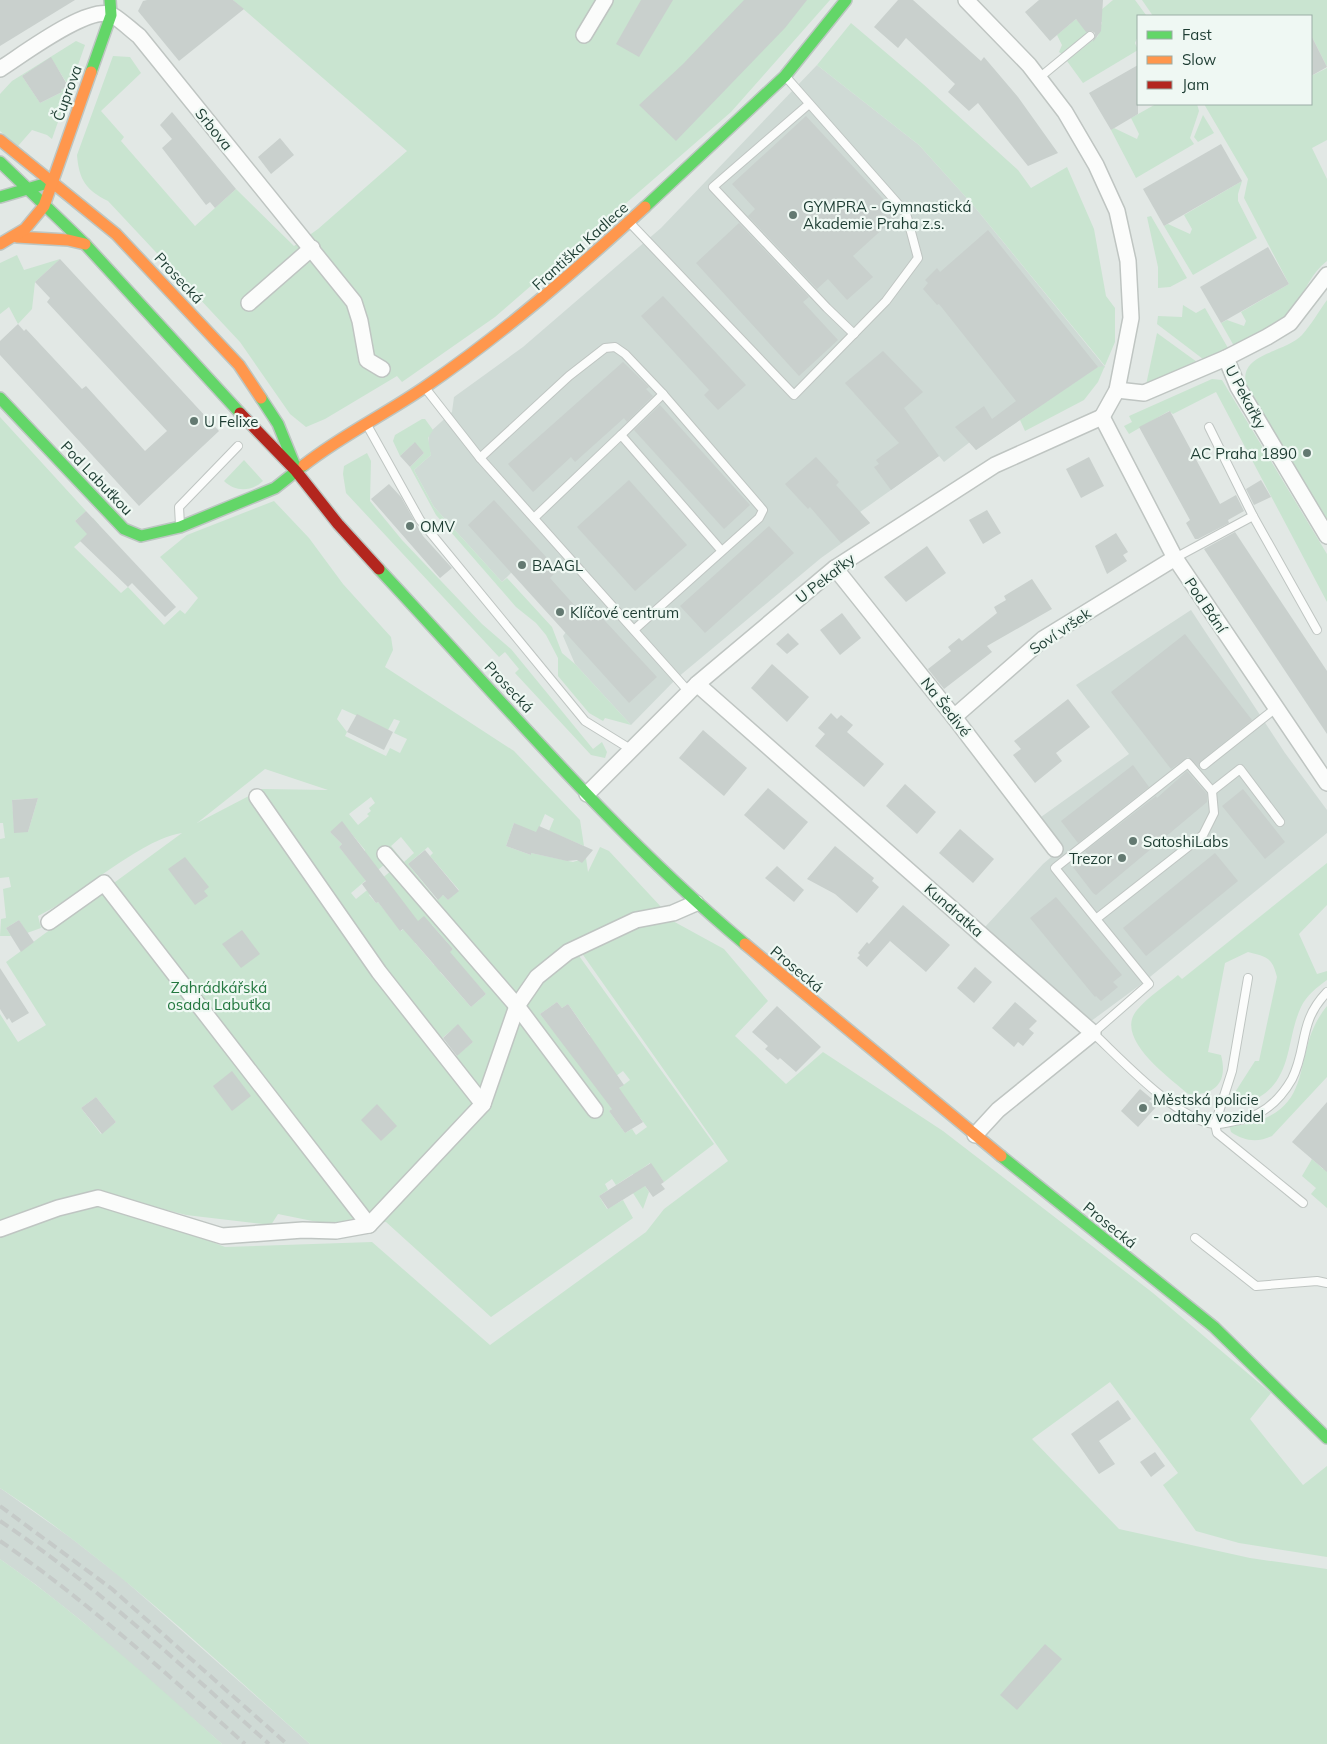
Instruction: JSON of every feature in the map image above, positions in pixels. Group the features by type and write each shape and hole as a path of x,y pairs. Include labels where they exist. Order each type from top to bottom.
{"main road":[{"name":"Františka Kadlece","path":"296,471 327,447 424,388 550,294 785,76 846,0"},
{"name":"Čuprova","path":"0,244 17,237 31,225 44,206 110,7 123,3"},
{"name":"Prosecká","path":"0,140 116,234 239,365 278,424 296,471"},
{"name":"Prosecká","path":"0,162 85,244 296,471 338,524 633,843 696,903 976,1135 1214,1327 1327,1438"},
{"path":"0,196 51,182"},
{"path":"17,237 68,240 85,244"},
{"name":"Pod Labuťkou","path":"0,398 124,529 141,536 180,527 275,488 296,471"}],"street":[{"path":"584,35 605,0"},
{"path":"966,0 1029,64 1065,112 1096,165 1117,211 1128,261 1131,318 1117,390 1102,417"},
{"path":"0,69 78,20 110,7"},
{"name":"Srbova","path":"110,7 139,36 354,302 360,320 367,360 382,369"},
{"path":"249,303 312,248"},
{"path":"1226,358 1290,323 1327,275"},
{"name":"U Pekařky","path":"1117,390 1144,392 1226,358 1238,387 1327,536"},
{"name":"U Pekařky","path":"587,794 693,688 835,568 995,465 1102,417"},
{"name":"Pod Bání","path":"1102,417 1175,558 1327,783"},
{"name":"Soví vršek","path":"954,717 1043,639 1175,558"},
{"name":"Na Šedivé","path":"835,568 954,717 1055,849"},
{"name":"Kundratka","path":"693,688 1093,1033"},
{"path":"257,797 380,972 483,1104"},
{"path":"385,854 517,1006 595,1110"},
{"path":"49,922 104,883 369,1225"},
{"path":"0,1229 58,1208 98,1198 222,1236 304,1230 352,1230 369,1225 483,1104 517,1006 537,977 568,952 636,920 673,913 696,903"},
{"path":"976,1135 998,1110 1093,1033"}],"lane":[{"path":"1039,78 1090,36"},
{"path":"629,222 794,395 886,301 918,258 906,213 785,76"},
{"path":"809,104 713,187 854,334"},
{"path":"480,458 569,376 605,348 615,347 625,354 663,394 762,509 759,518 721,550 635,629"},
{"path":"424,388 480,458 635,629 693,688"},
{"path":"534,518 663,394"},
{"path":"366,423 420,520 586,721 632,750"},
{"path":"1209,427 1252,516 1317,630"},
{"path":"620,434 721,550"},
{"path":"180,527 180,506 238,446"},
{"path":"1175,558 1252,516"},
{"path":"1204,765 1276,708"},
{"path":"1096,919 1203,834 1214,813 1212,790 1188,763 1055,868 1096,919 1149,984 1093,1033 1154,1089 1188,1116 1214,1124 1250,1118 1275,1104 1293,1077 1310,1014 1315,1004 1327,992"},
{"path":"1212,790 1240,769 1280,822"},
{"path":"1248,978 1232,1071 1214,1124 1217,1133 1302,1203"},
{"path":"1195,1238 1256,1286 1318,1281 1327,1283"}],"shaded area":[{"path":"817,65 919,145 973,205 1105,367 1024,417 976,450 970,442 944,462 939,456 860,512 870,523 821,558 677,678 631,725 575,664 563,636 566,632 512,572 502,582 434,507 414,470 431,455 428,445 429,433 452,412 454,397 523,347 661,228"},
{"path":"1191,610 1285,753 1327,810 1327,833 1140,985 1079,1030 973,940 1043,864 1063,847 1041,817 1129,754 1076,685"},
{"path":"0,1488 71,1538 121,1577 310,1744 222,1744 83,1622 0,1559"}],"green space":[{"path":"233,0 830,0 731,112 495,317 402,382 397,376 325,419 306,427 290,414 240,342 108,201 89,188 82,178 78,164 77,155 113,56 130,57 141,73 101,111 124,137 121,141 195,226 236,189 294,246 318,229 407,151"},
{"path":"1113,0 1135,0 1146,15 1137,15 1137,38 1135,43 1137,51 1083,83 1067,61 1098,36 1102,22 1091,23 1087,33 1062,54 1059,52 1062,45 1057,35 1076,19 1082,26"},
{"path":"1142,0 1327,0 1327,67 1312,37 1312,15 1152,15"},
{"path":"851,23 923,84 1018,170 1031,188 1067,167 1094,229 1106,296 1115,308 1115,342 1105,366 973,205 919,145 817,65"},
{"path":"76,41 85,45 52,139 47,135 32,130 18,146 0,131 0,94 12,81","holes":["51,58 68,85 61,90 62,92 40,103 22,76"]},
{"path":"1327,68 1327,140 1312,148 1327,179 1327,261 1317,270 1295,305 1282,319 1234,346 1221,323 1227,320 1244,326 1246,321 1241,312 1289,284 1244,198 1248,179 1205,105 1312,105 1312,76"},
{"path":"1154,105 1197,105 1199,111 1190,138 1194,144 1136,178 1111,130 1114,128 1137,139 1139,134 1131,118"},
{"path":"1203,115 1214,133 1198,142 1194,137"},
{"path":"1242,181 1238,201 1257,238 1193,275 1164,226 1168,224 1190,234 1192,229 1184,215"},
{"path":"1151,216 1187,278 1170,287 1158,288 1158,267 1147,217"},
{"path":"17,255 24,270 60,259 35,282 32,309 18,324 9,307 0,314 0,263"},
{"name":"AC Praha 1890","path":"1327,300 1327,522 1246,384 1246,374 1249,366 1256,360 1285,346 1302,335"},
{"path":"1183,305 1196,313 1205,308 1228,348 1203,359 1157,324 1158,316 1182,317"},
{"path":"1157,333 1197,362 1146,385"},
{"path":"1105,366 1098,382 1084,400 1025,431 1020,420 1098,367"},
{"path":"1212,379 1222,380 1327,554 1327,602 1216,392 1173,414 1169,411 1129,434 1124,426 1132,422 1129,416"},
{"name":"Zahrádkářská osada Labuťka","path":"0,417 86,511 75,521 81,527 93,518 99,525 74,547 121,593 128,587 164,625 180,610 185,614 198,598 160,557 187,535 274,501 309,538 343,584 391,637 393,650 385,667 514,751 580,820 584,846 549,831 554,819 545,814 536,835 514,823 506,846 531,855 531,853 573,862 586,858 588,872 600,847 609,851 663,909 577,953 714,1144 664,1182 650,1163 636,1173 649,1192 643,1209 633,1193 633,1174 616,1185 612,1179 605,1184 608,1190 599,1196 607,1209 623,1200 633,1218 491,1317 386,1222 337,1226 278,1214 271,1225 186,1215 94,1191 0,1221 0,1014 18,1042 46,1025 6,962 182,833 165,837 148,846 55,907 38,916 41,928 27,933 19,920 6,928 11,936 0,936 1,919 6,918 3,889 11,887 9,877 0,878 0,839 5,838 3,823 0,823","holes":["342,709 388,730 394,719 400,721 394,733 407,739 400,753 390,748 386,756 345,736 347,732 337,719","265,769 328,790 262,789 197,823","371,797 375,803 369,808 371,811 367,814 369,816 358,825 349,814","38,798 28,832 23,832 14,826 12,800","346,827 365,850 358,870 339,847 342,844 330,832","401,837 414,853 404,862 391,846","428,847 433,853 430,856 459,890 448,900 443,895 437,900 408,864","385,864 391,871 356,899 351,893","387,881 407,926 401,931 378,902 376,903 369,895","432,925 453,949 434,965 415,943","455,959 486,994 471,1007 440,972","557,1002 562,1008 568,1004 590,1035 569,1051 540,1014","453,1029 462,1037 473,1042 455,1057 441,1039","623,1071 630,1080 605,1099 598,1089","96,1097 116,1122 101,1134 81,1108","626,1099 647,1127 636,1135 632,1129 625,1133 609,1111"]},
{"path":"425,419 433,430 428,438 431,455 414,470 434,507 502,582 507,578 552,627 562,653 575,664 631,725 605,718 603,721 589,713 558,676 558,658 546,635 536,623 516,607 436,515 410,467 424,453 414,443 400,456 393,441 395,435"},
{"path":"367,453 371,461 370,501 402,540 482,624 511,649 593,749 602,742 607,752 605,758 591,755 515,673 519,669 505,652 499,657 346,493 343,474 344,466"},
{"path":"244,460 263,481 248,489 238,489 228,485 224,481"},
{"path":"1327,863 1327,905 1299,934 1317,974 1327,971 1327,980 1312,992 1301,1007 1296,1019 1287,1057 1277,1080 1269,1090 1258,1098 1245,1103 1232,1103 1232,1097 1255,1061 1259,1061 1277,977 1273,965 1268,959 1248,952 1225,963 1208,1052 1221,1055 1223,1072 1221,1079 1213,1089 1198,1094 1188,1094 1158,1068 1138,1045 1132,1033 1132,1021 1137,1010 1151,996 1178,975 1182,979"},
{"path":"671,920 724,949 768,1001 735,1036 786,1084 823,1052 943,1131 1153,1293 1271,1393 1250,1419 1303,1485 1327,1466 1327,1557 1239,1543 1196,1531 1163,1485 1178,1473 1110,1382 1032,1439 1119,1529 1250,1558 1327,1569 1327,1744 310,1744 160,1610 82,1546 0,1488 0,1235 62,1213 96,1205 159,1221 225,1247 372,1242 490,1345 646,1232 664,1209 728,1161 581,952 633,924"},
{"path":"1327,1006 1327,1077 1272,1136 1261,1140 1251,1140 1231,1132 1229,1125 1246,1124 1263,1119 1275,1113 1292,1096 1300,1076 1312,1031"},
{"path":"1312,1159 1323,1169 1327,1165 1327,1208 1311,1194 1316,1188 1302,1176"},
{"path":"0,1559 86,1625 222,1744 0,1744"}],"building":[{"path":"0,0 75,0 0,46"},
{"path":"233,0 244,9 179,61 138,11 143,1"},
{"path":"641,0 673,0 639,57 616,44"},
{"path":"744,0 807,0 785,28 676,141 639,105 683,64"},
{"path":"898,0 913,0 981,61 984,57 1018,97 1058,153 1028,166 978,103 969,111 948,92 955,84 906,38 898,48 874,27"},
{"path":"1039,0 1103,0 1101,31 1093,42 1095,33 1092,31 1086,32 1076,19 1050,41 1025,12"},
{"path":"1312,37 1327,67 1312,75"},
{"path":"51,57 68,86 61,90 62,92 40,103 22,76"},
{"path":"1137,66 1138,114 1111,130 1089,93"},
{"path":"172,112 236,189 215,208 210,202 206,205 162,148 172,139 160,125"},
{"path":"806,116 898,215 853,256 873,277 847,300 828,279 817,289 748,216 755,209 732,184"},
{"path":"280,138 294,155 271,174 258,157"},
{"path":"1221,144 1242,181 1164,226 1143,189"},
{"path":"739,223 809,297 803,302 838,340 799,376 696,263"},
{"path":"988,230 1098,367 976,450 955,427 984,406 992,419 1016,401 939,304 937,305 923,289 928,283 925,280 937,268 940,272"},
{"path":"1268,247 1289,284 1221,323 1200,287"},
{"path":"60,259 219,431 139,506 0,355 0,341 18,324 24,331 26,329 82,389 86,386 145,451 167,431 47,302 50,298 35,282"},
{"path":"663,296 746,385 718,410 704,395 709,390 641,316"},
{"path":"883,351 923,392 904,408 939,456 891,490 874,467 879,464 876,460 899,443 845,383"},
{"path":"623,362 649,387 646,389 653,396 627,422 624,418 575,462 571,457 533,492 508,464"},
{"path":"660,405 750,505 724,529 634,430"},
{"path":"1170,411 1220,504 1236,495 1244,511 1228,520 1229,523 1198,539 1195,539 1186,523 1190,520 1139,427"},
{"path":"415,442 424,453 410,467 400,456"},
{"path":"816,457 839,482 836,485 870,523 841,543 810,507 808,509 785,484"},
{"path":"1089,457 1104,486 1081,498 1066,469"},
{"path":"629,480 687,545 635,591 577,527"},
{"path":"1261,480 1271,497 1254,505 1246,489"},
{"path":"389,484 401,497 423,536 452,568 440,578 371,499"},
{"path":"494,500 558,570 550,578 584,616 593,608 657,677 629,703 468,525"},
{"path":"987,510 1001,533 983,544 969,520"},
{"path":"86,511 176,607 165,617 132,583 128,587 80,541 87,534 75,521"},
{"path":"769,526 794,553 705,633 680,606"},
{"path":"1235,532 1327,671 1327,734 1204,549"},
{"path":"1116,533 1128,552 1123,555 1127,561 1107,574 1095,546"},
{"path":"927,546 946,573 906,602 884,577"},
{"path":"1032,579 1052,609 987,646 992,652 944,689 928,669 951,651 948,647 959,638 962,641 997,613 994,607 1006,600 1004,596"},
{"path":"842,613 861,638 840,655 820,630"},
{"path":"788,633 799,644 787,654 776,644"},
{"path":"1185,634 1252,720 1201,761 1199,767 1188,757 1171,769 1111,692"},
{"path":"772,664 809,697 787,722 751,688"},
{"path":"1068,699 1090,727 1056,753 1062,761 1035,783 1013,755 1021,749 1014,741"},
{"path":"831,713 837,719 841,715 853,725 847,732 884,764 864,787 815,746 825,734 818,728"},
{"path":"357,714 393,732 384,750 347,732"},
{"path":"703,730 747,768 724,796 679,758"},
{"path":"1133,765 1149,787 1078,843 1061,821"},
{"name":"SatoshiLabs","path":"1187,771 1207,794 1207,802 1096,895 1093,893 1073,867 1088,855 1085,851 1156,796 1157,798"},
{"path":"905,784 936,812 917,834 886,806"},
{"path":"768,788 808,822 784,850 744,815"},
{"path":"1243,789 1285,842 1265,859 1222,806"},
{"path":"38,798 28,832 14,833 12,800"},
{"path":"342,821 418,921 424,916 453,949 450,952 486,994 471,1007 403,929 400,931 362,884 366,881 339,847 342,844 330,832"},
{"path":"514,823 536,832 539,826 593,850 582,863 577,860 567,861 531,853 531,855 506,846"},
{"path":"960,829 994,859 973,883 939,853"},
{"path":"835,846 874,878 872,881 879,887 857,913 835,894 807,879"},
{"path":"425,850 459,891 448,900 443,895 438,900 408,864"},
{"path":"1215,853 1238,881 1146,956 1123,928"},
{"path":"185,857 209,887 204,891 208,896 195,905 168,869"},
{"path":"777,866 804,890 794,902 765,878"},
{"path":"1056,897 1122,975 1113,982 1118,987 1101,1001 1095,997 1030,918"},
{"path":"903,905 950,945 926,972 890,941 867,967 857,958 860,955 858,953 867,942 869,944"},
{"path":"19,920 34,942 21,952 6,928"},
{"path":"242,930 260,954 241,968 222,944"},
{"path":"975,967 992,982 974,1003 957,988"},
{"path":"0,968 29,1013 12,1023 9,1018 7,1020 0,1009"},
{"path":"557,1002 562,1008 568,1004 624,1085 619,1088 643,1122 625,1133 609,1111 612,1109 540,1014"},
{"path":"1015,1002 1037,1021 1029,1029 1034,1033 1023,1046 1018,1042 1014,1047 992,1028"},
{"path":"777,1006 821,1047 796,1072 780,1058 778,1060 765,1049 768,1046 752,1032"},
{"path":"458,1024 473,1042 457,1056 443,1038"},
{"path":"232,1071 251,1096 232,1111 213,1086"},
{"path":"1140,1089 1152,1099 1149,1101 1156,1107 1138,1127 1121,1111"},
{"path":"96,1097 116,1122 102,1134 81,1108"},
{"path":"1327,1102 1327,1172 1292,1142"},
{"path":"377,1104 397,1126 381,1141 361,1120"},
{"path":"651,1163 664,1182 661,1184 665,1189 653,1197 645,1186 608,1209 599,1196"},
{"path":"1118,1400 1131,1419 1099,1441 1115,1464 1099,1474 1071,1434"},
{"path":"1155,1452 1165,1466 1151,1477 1140,1462"},
{"path":"1045,1644 1062,1659 1017,1710 1000,1695"}],"railway":[{"path":"0,1506 112,1589 287,1744"},
{"path":"0,1521 105,1599 269,1744"},
{"path":"0,1541 95,1613 156,1664 245,1744"}],"traffic: fast":[{"path":"91,72 111,15 110,0"},
{"path":"645,207 785,76 846,0"},
{"path":"0,162 85,244 240,413"},
{"path":"0,197 51,182"},
{"path":"0,398 124,529 141,536 180,527 275,488 304,465"},
{"path":"261,398 278,424 295,466"},
{"path":"379,569 602,810 696,901 745,944"},
{"path":"1001,1156 1214,1327 1327,1438"}],"traffic: slow":[{"path":"0,244 25,229 44,206 91,72"},
{"path":"0,140 116,234 239,365 261,398"},
{"path":"304,465 333,444 425,387 483,345 565,278 645,207"},
{"path":"17,237 68,240 85,244"},
{"path":"745,944 1001,1156"}],"traffic: jam":[{"path":"240,413 296,471 338,524 379,569"}],"place":[{"name":"GYMPRA - Gymnastická Akademie Praha z.s.","path":"793,215"},
{"name":"U Felixe","path":"194,421"},
{"name":"AC Praha 1890","path":"1307,453"},
{"name":"OMV","path":"410,526"},
{"name":"BAAGL","path":"522,565"},
{"name":"Klíčové centrum","path":"560,612"},
{"name":"SatoshiLabs","path":"1133,841"},
{"name":"Trezor","path":"1122,858"},
{"name":"Městská policie - odtahy vozidel","path":"1143,1108"}]}
